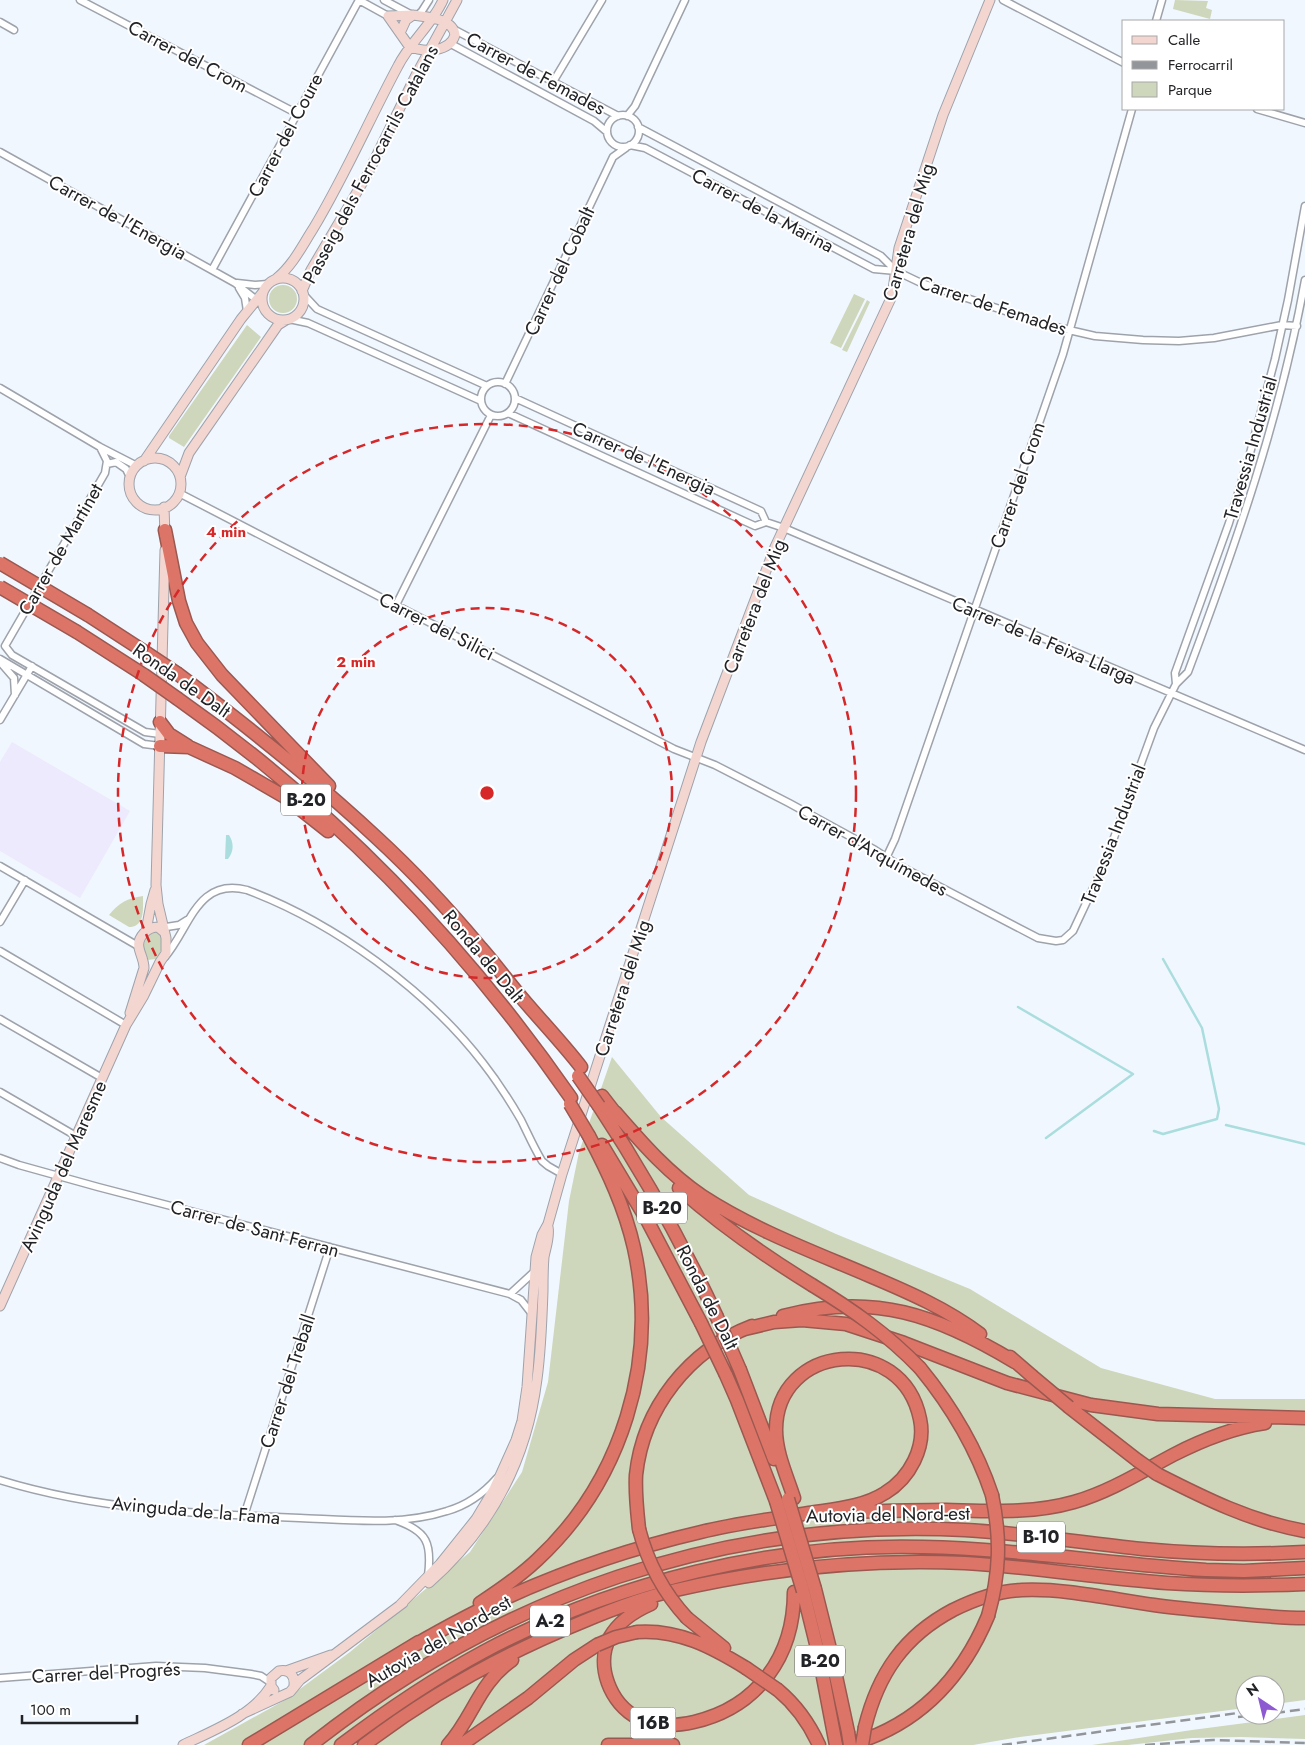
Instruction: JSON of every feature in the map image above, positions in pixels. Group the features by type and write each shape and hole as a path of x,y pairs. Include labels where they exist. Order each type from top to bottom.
{"highway":[{"path":"166,530 179,601 191,632 202,650 222,675 377,838"},
{"name":"Ronda de Dalt","path":"0,563 88,615 178,674 240,720 377,838 451,914 527,1004 600,1101"},
{"name":"Ronda de Dalt","path":"0,587 77,632 144,675 223,732 292,788 364,853 423,914 486,986 538,1051 647,1220 701,1322 726,1375 779,1503"},
{"path":"160,734 265,784 298,805 423,914"},
{"path":"160,734 172,737 189,747"},
{"path":"600,1101 615,1112 660,1163 703,1196 763,1229 933,1305 977,1332 1069,1407 1157,1474 1203,1498 1246,1515 1291,1528 1305,1530"},
{"name":"B-20","path":"600,1101 666,1216 716,1314 740,1370 779,1503 810,1592 849,1741"},
{"path":"615,1112 657,1166 706,1212 776,1263 863,1318 884,1334 920,1368 937,1388 963,1427 984,1471 992,1494 999,1534 999,1556 988,1616 972,1651 952,1679 926,1705 889,1730 870,1738 849,1741"},
{"path":"249,1745 413,1646 504,1586 529,1567 553,1544 575,1518 595,1488 611,1459 623,1428 633,1393 640,1350 642,1307 634,1248 622,1208 590,1132"},
{"path":"817,1741 799,1711 778,1690 715,1642 688,1618 659,1582 647,1555 640,1529 636,1492 639,1459 646,1434 661,1401 686,1368 720,1341 772,1319 826,1307 889,1308 920,1316 951,1327 1015,1362"},
{"path":"745,1329 774,1322 802,1320 846,1324 904,1343 1007,1383 1091,1405 1158,1414 1305,1418"},
{"path":"413,1646 498,1601 589,1564 637,1548 706,1530 779,1503 846,1507 862,1503 886,1493 907,1474 919,1448 921,1435 920,1421 913,1398 897,1377 885,1368 872,1362 840,1359 825,1362 814,1367 792,1385 780,1408 776,1430 779,1452 779,1503"},
{"path":"779,1503 847,1512 1032,1511 1054,1507 1095,1495 1174,1454 1216,1435 1259,1424 1305,1418"},
{"name":"16B","path":"703,1585 633,1613 616,1627 610,1637 604,1659 607,1680 615,1698 629,1713 638,1719 663,1725 688,1723 714,1716 726,1711 750,1695 768,1675 784,1648 793,1618 810,1592 791,1571 779,1503"},
{"path":"1246,1515 1305,1523"},
{"name":"Autovia del Nord-est","path":"310,1745 394,1685 473,1638 529,1611 593,1585 643,1568 728,1547 825,1532 921,1528 1025,1534 1174,1551 1233,1554 1305,1552"},
{"name":"Autovia del Nord-est","path":"341,1745 398,1704 450,1671 544,1623 581,1608 649,1585 716,1568 784,1555 860,1548 922,1547 978,1549 1206,1570 1244,1571 1305,1568"},
{"path":"364,1745 419,1706 456,1684 510,1654 562,1630 675,1590 773,1572 871,1562 923,1562 1017,1568 1215,1586 1305,1584"},
{"path":"862,1745 864,1727 876,1691 899,1652 910,1640 931,1623 980,1597 1005,1592 1060,1591 1177,1609 1305,1618"},
{"name":"B-20","path":"810,1592 819,1656 835,1739"},
{"path":"448,1745 463,1726 482,1690 500,1669 524,1652 562,1630"},
{"path":"461,1745 528,1698 574,1660 597,1645 616,1637 637,1632 668,1633 688,1638 747,1667"},
{"path":"608,1745 672,1745"}],"street":[{"name":"Carrer del Crom","path":"80,0 296,113"},
{"name":"Carrer del Coure","path":"212,270 359,0"},
{"path":"359,0 388,16 409,46 430,49 443,48 451,44 455,38 455,30 446,22 415,16 388,16"},
{"path":"384,0 415,16"},
{"path":"400,33 406,20 422,11 429,0"},
{"name":"Passeig dels Ferrocarrils Catalans","path":"277,278 294,260 319,219 348,166 398,64 409,46 434,19 443,0"},
{"name":"Passeig dels Ferrocarrils Catalans","path":"303,293 311,270 367,176 430,49 457,0"},
{"path":"552,82 602,0"},
{"path":"627,116 635,106 685,0"},
{"name":"Carretera del Mig","path":"400,1605 449,1554 473,1524 503,1472 516,1440 522,1421 527,1387 538,1247 548,1224 562,1174 697,758 772,554 892,296 900,244 942,114 990,0"},
{"path":"1003,0 1122,62"},
{"path":"1156,20 1162,0"},
{"path":"0,22 14,30"},
{"name":"Carrer de Femades","path":"455,30 618,116"},
{"path":"451,44 594,121 607,132"},
{"name":"Carrer del Crom","path":"886,856 896,839 1070,331 1132,110"},
{"path":"1260,110 1305,123"},
{"path":"618,116 627,116 634,120 638,127 638,136 628,146 618,147 611,143 607,132 608,124 618,116"},
{"name":"Carrer de Femades","path":"638,127 881,256 896,271 919,282 1070,331 1114,338 1178,341 1214,338 1282,325 1296,326"},
{"name":"Carrer del Cobalt","path":"611,143 612,158"},
{"name":"Carrer de la Marina","path":"628,146 645,148 874,269 896,271"},
{"name":"Carrer del Cobalt","path":"505,384 612,158 628,146"},
{"name":"Carrer de l'Energia","path":"0,152 235,283 259,303"},
{"name":"Travessia Industrial","path":"1176,684 1175,673 1228,523 1249,457 1290,295 1305,206"},
{"path":"0,388 100,447 140,463 156,458 166,460 176,468 180,477 179,493 172,503 164,508 152,509 138,503 131,493 130,477 140,463 247,311 259,303 265,288 277,278 292,280 298,284 317,309 487,386"},
{"name":"Travessia Industrial","path":"1049,941 1063,940 1073,931 1104,865 1154,728 1176,684 1188,672 1243,517 1269,432 1296,326 1305,280"},
{"path":"235,283 245,298 247,311"},
{"name":"Carrer de l'Energia","path":"235,283 265,288"},
{"path":"180,477 189,453 278,325 301,310 304,300 303,293"},
{"path":"259,303 272,317 280,320 288,319 306,322 481,401"},
{"path":"496,383 505,384 513,391 515,398 513,407 508,413 497,416 490,415 483,408 481,401 483,393 487,386 496,383"},
{"name":"Carrer de l'Energia","path":"515,398 759,510 766,522"},
{"name":"Carrer de l'Energia","path":"508,413 755,526 766,522 784,528"},
{"path":"396,605 490,415"},
{"path":"100,447 107,464 116,462 126,469 130,477"},
{"name":"Carrer de Martinet","path":"2,648 104,473 107,464"},
{"name":"Carrer del Silici","path":"179,493 666,744 697,758"},
{"path":"126,1025 162,960 167,944 156,885 166,530 164,508"},
{"name":"Carrer de la Feixa Llarga","path":"784,528 1172,695 1305,750"},
{"path":"2,648 145,732 160,734"},
{"path":"0,660 144,744 160,734"},
{"path":"0,660 14,678 15,695"},
{"path":"0,720 32,666"},
{"name":"Carrer d'Arquímedes","path":"697,758 715,765 789,803 886,856 900,866 1003,920 1038,938 1049,941"},
{"path":"0,866 138,946"},
{"path":"0,922 25,880"},
{"path":"146,931 150,904 156,885"},
{"path":"144,962 151,965 162,960 178,940 196,906 205,897 224,888 239,888 265,897 305,916 361,951 406,985 433,1009 482,1062 510,1102 542,1161 562,1174"},
{"path":"126,1025 143,973 144,962 138,946 140,937 146,931 155,927 163,929 179,925 187,920"},
{"path":"0,951 126,1025"},
{"path":"0,1019 102,1078"},
{"name":"Avinguda del Maresme","path":"0,1306 126,1025"},
{"path":"0,1092 76,1136"},
{"name":"Carrer de Sant Ferran","path":"0,1158 58,1176 510,1294 521,1300 533,1315"},
{"name":"Carretera del Mig","path":"294,1685 357,1639 440,1574 482,1526 503,1489 530,1419 537,1379 544,1258 549,1233 548,1224"},
{"name":"Carrer del Treball","path":"244,1516 330,1247"},
{"path":"510,1294 535,1270 544,1258"},
{"path":"394,1520 432,1515 462,1506 488,1488 503,1472"},
{"name":"Avinguda de la Fama","path":"0,1480 57,1496 198,1514 394,1520"},
{"path":"394,1520 415,1529 428,1544 430,1558 428,1576"},
{"name":"Carretera del Mig","path":"286,1671 335,1654"},
{"name":"Carrer del Progrés","path":"0,1678 156,1666 205,1668 251,1674 261,1676 271,1684"},
{"path":"183,1745 282,1694 290,1692 294,1685 293,1676 286,1671 276,1672 261,1700 242,1714"},
{"path":"271,1684 277,1693 282,1694"}],"shaded area":[{"path":"12,742 130,811 80,898 0,851 0,762"},
{"path":"226,835 229,835 232,841 232,850 228,859 225,859"}],"green space":[{"path":"1175,0 1208,1 1206,8 1212,10 1210,19 1173,9"},
{"path":"283,285 293,289 297,299 293,309 283,313 273,309 269,299 273,289"},
{"path":"854,294 865,299 841,348 830,343"},
{"path":"867,300 870,302 847,352 842,350"},
{"path":"247,325 261,337 184,447 169,438 169,436"},
{"path":"143,896 142,916 138,924 129,927 109,915 124,902"},
{"path":"154,932 161,935 161,951 156,959 147,960 143,953 144,944 150,934"},
{"path":"612,1057 661,1117 749,1195 836,1234 970,1289 1101,1368 1215,1399 1305,1399 1305,1700 1285,1703 1285,1675 1235,1675 1235,1709 1020,1737 973,1745 204,1745 285,1700 350,1652 470,1552 522,1472 548,1382 569,1201 579,1152"},
{"path":"1305,1715 1305,1739 1192,1738 1128,1745 1092,1745 1235,1724 1285,1725 1285,1718"}],"waterway":[{"path":"1154,1131 1163,1134 1217,1119 1219,1109 1202,1028 1163,959"},
{"path":"1018,1007 1133,1074 1046,1138"},
{"path":"1226,1125 1305,1144"}],"railway":[{"path":"1285,1712 1305,1709"},
{"path":"1002,1745 1235,1713"},
{"path":"1145,1745 1213,1740 1305,1743"}]}
